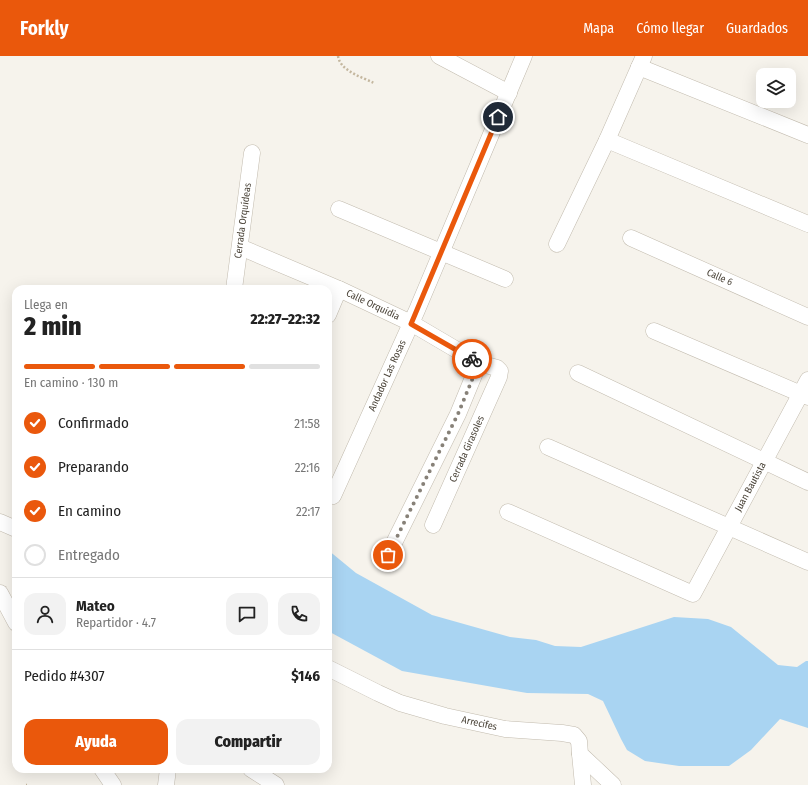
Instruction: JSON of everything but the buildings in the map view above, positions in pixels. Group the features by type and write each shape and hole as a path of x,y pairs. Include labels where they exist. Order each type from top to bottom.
{"street":[{"path":"439,56 508,93"},
{"name":"Andador Las Rosas","path":"333,496 411,324 524,56"},
{"path":"557,244 607,140 641,62 808,135"},
{"path":"607,140 808,224"},
{"name":"Cerrada Orquídeas","path":"235,285 252,153"},
{"path":"339,209 504,279"},
{"name":"Calle 6","path":"631,238 808,317"},
{"name":"Calle Orquidia","path":"240,247 330,285"},
{"name":"Calle Orquidia","path":"332,286 411,324 479,363 496,368 500,373"},
{"path":"332,306 339,289"},
{"path":"654,331 806,390"},
{"path":"388,555 458,414 479,363"},
{"name":"Cerrada Girasoles","path":"433,525 500,373"},
{"path":"578,373 808,482"},
{"name":"Juan Bautista","path":"508,512 693,594 765,461 806,390"},
{"path":"548,447 730,526 808,562"},
{"path":"0,522 12,526"},
{"path":"0,593 12,615"},
{"name":"Arrecifes","path":"332,670 389,698 445,716 506,729 570,734 579,741 580,754 613,785"},
{"path":"580,754 583,785"},
{"path":"105,773 113,785"},
{"path":"166,785 168,773"},
{"path":"257,773 276,785"}],"path":[{"path":"338,56 343,67 374,83"}],"water":[{"path":"332,553 356,573 432,615 510,637 536,640 555,646 581,647 674,617 708,619 731,627 778,665 797,667 808,661 808,728 780,719 751,750 729,766 679,766 645,761 627,750 603,701 588,694 527,693 402,671 332,633"}],"way so far":[{"path":"388,555 458,414 479,363 472,359"}],"route":[{"path":"472,359 411,324 498,117"}]}
